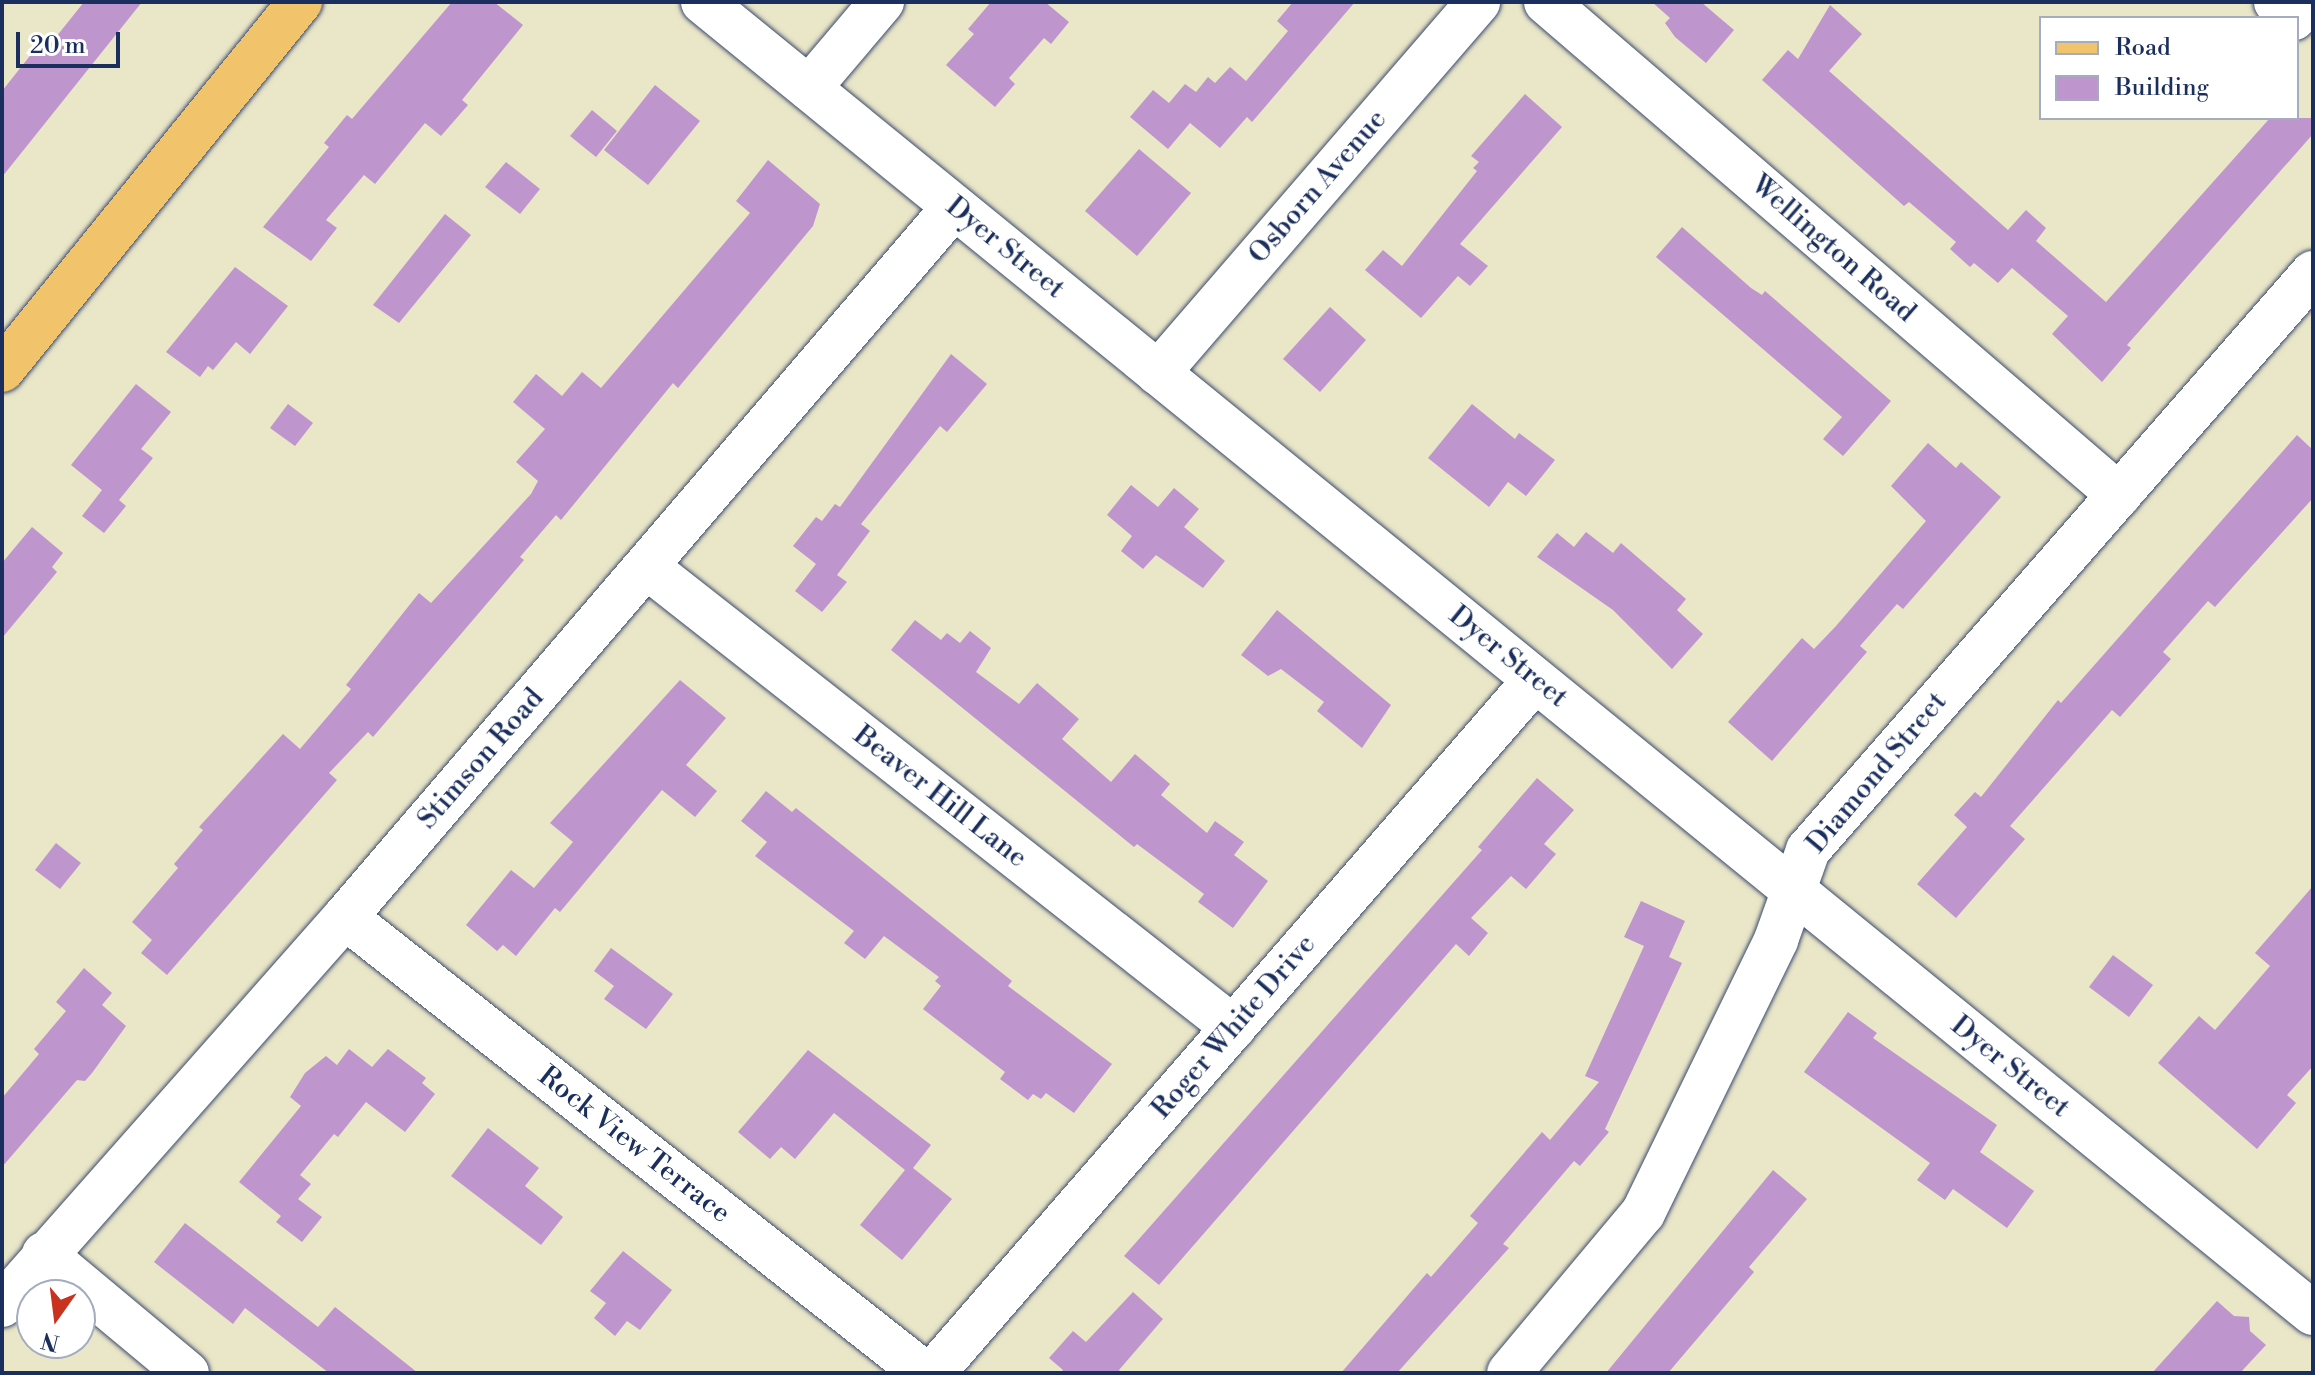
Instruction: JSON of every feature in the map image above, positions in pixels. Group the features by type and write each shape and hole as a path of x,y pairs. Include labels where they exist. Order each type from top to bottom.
{"main road":[{"path":"2,370 300,2"}],"street":[{"name":"Dyer Street","path":"703,2 2313,1313"},
{"path":"809,88 882,2"},
{"name":"Osborn Avenue","path":"1158,373 1478,2"},
{"name":"Wellington Road","path":"1546,2 2119,495"},
{"path":"2276,2 2292,16"},
{"name":"Stimson Road","path":"2,1305 345,917 954,207"},
{"name":"Diamond Street","path":"1509,1373 1643,1213 1776,940 1808,850 1835,815 2313,273"},
{"name":"Beaver Hill Lane","path":"647,567 1234,1028"},
{"name":"Roger White Drive","path":"933,1373 1535,680"},
{"name":"Rock View Terrace","path":"345,917 924,1373"},
{"path":"44,1254 187,1373"}],"building":[{"path":"84,2 142,2 2,177 2,91 37,47 44,52"},
{"path":"452,2 494,2 523,25 462,100 468,105 441,136 425,123 375,184 364,175 326,220 337,228 311,261 263,227 329,147 324,143 347,115 352,119"},
{"path":"991,2 1045,2 1069,22 1051,44 1044,38 1009,78 1015,84 995,107 946,65 974,34 968,29"},
{"path":"1293,2 1355,2 1252,122 1247,117 1220,148 1190,123 1168,149 1130,117 1153,90 1169,103 1185,84 1196,92 1208,77 1215,83 1230,67 1246,81 1288,31 1277,21"},
{"path":"1652,2 1701,2 1734,30 1706,63 1675,37 1665,23 1670,18"},
{"path":"1830,5 1862,34 1829,71 2008,230 2026,210 2046,228 2036,241 2106,302 2268,120 2313,118 2313,134 2127,345 2131,348 2102,382 2052,334 2068,316 2012,268 1998,283 1974,263 1970,267 1950,249 1956,242 1909,202 1904,206 1762,80 1788,50 1798,59"},
{"path":"655,85 700,121 648,185 604,150"},
{"path":"1525,94 1562,127 1460,244 1488,266 1470,286 1458,276 1421,318 1365,270 1383,250 1402,266 1477,171 1473,168 1479,162 1471,156"},
{"path":"592,110 617,131 596,157 570,136"},
{"path":"1139,149 1191,193 1137,256 1085,211"},
{"path":"768,160 820,204 813,226 678,388 673,383 561,520 556,515 520,557 524,560 373,737 368,732 329,773 337,780 167,975 141,953 152,940 132,922 178,868 174,864 203,830 199,827 283,734 300,749 351,689 346,685 419,593 431,603 531,494 538,481 516,462 545,429 513,402 536,374 562,396 582,372 601,388 750,213 736,201"},
{"path":"506,162 540,189 520,214 485,187"},
{"path":"445,214 471,235 399,323 373,305"},
{"path":"1682,227 1751,288 1762,295 1765,291 1891,401 1843,456 1823,439 1842,417 1656,257"},
{"path":"235,267 288,306 250,354 236,342 213,370 208,366 200,377 166,352"},
{"path":"1330,307 1366,340 1320,392 1283,359"},
{"path":"951,354 987,384 947,432 940,426 861,524 870,531 837,575 847,582 822,612 795,591 816,564 793,546 816,517 822,521 835,504 840,507"},
{"path":"136,384 171,412 141,449 153,458 119,500 126,506 104,533 82,516 102,490 71,465"},
{"path":"288,404 313,423 295,446 270,428"},
{"path":"1472,404 1515,439 1519,433 1555,460 1526,496 1508,482 1489,507 1428,458"},
{"path":"2297,435 2313,450 2313,498 2215,607 2208,601 2163,652 2171,659 2120,717 2112,710 2010,826 2025,839 1956,918 1917,884 1967,827 1954,815 1975,792 1981,797 2058,700 2061,703"},
{"path":"1928,443 1956,468 1961,462 2001,497 1903,609 1897,604 1860,646 1867,652 1772,761 1728,722 1802,638 1814,649 1926,521 1891,486"},
{"path":"1131,485 1158,507 1174,488 1199,509 1184,527 1225,561 1203,588 1156,555 1143,569 1121,551 1132,536 1107,515"},
{"path":"32,527 63,553 52,567 57,572 2,638 2,563"},
{"path":"1586,532 1613,553 1621,543 1686,599 1677,610 1703,634 1672,669 1613,610 1537,557 1557,533 1574,547"},
{"path":"1277,610 1391,705 1362,748 1317,711 1324,702 1281,669 1268,676 1241,655"},
{"path":"915,620 941,640 947,633 960,643 970,631 991,648 976,672 1019,704 1037,683 1079,719 1062,739 1111,782 1135,754 1170,784 1161,795 1207,833 1215,821 1244,842 1234,855 1268,881 1233,928 1198,902 1204,894 1137,844 1134,847 891,650"},
{"path":"680,680 726,718 686,765 717,791 695,817 662,790 560,912 555,908 516,956 503,945 497,951 466,925 511,870 534,888 573,842 550,823"},
{"path":"1537,778 1574,810 1544,844 1556,854 1526,889 1511,876 1471,918 1488,933 1469,956 1456,944 1159,1285 1124,1256 1482,850 1478,847"},
{"path":"766,791 792,812 796,808 1012,981 1008,986 1112,1064 1074,1113 1046,1093 1041,1099 1033,1094 1028,1100 1000,1079 1005,1072 923,1009 941,986 935,981 939,977 884,936 865,959 844,943 854,931 755,856 767,842 741,821"},
{"path":"56,843 81,863 60,889 35,870"},
{"path":"2313,886 2313,1066 2287,1095 2296,1103 2257,1149 2158,1063 2199,1016 2215,1030 2270,966 2255,953"},
{"path":"1641,901 1685,921 1669,957 1682,963 1605,1129 1609,1132 1580,1166 1574,1161 1503,1244 1509,1248 1397,1373 1341,1373 1427,1273 1431,1277 1478,1223 1470,1216 1542,1132 1550,1140 1599,1082 1585,1076 1644,946 1624,937"},
{"path":"611,948 673,994 646,1029 604,999 614,986 594,971"},
{"path":"2113,955 2153,985 2129,1017 2089,987"},
{"path":"84,968 112,993 102,1005 126,1026 85,1081 77,1080 2,1167 2,1098 39,1054 34,1049 66,1011 56,1002"},
{"path":"1848,1012 1877,1033 1873,1038 1997,1125 1980,1152 2034,1191 2007,1228 1953,1189 1945,1200 1917,1180 1930,1163 1804,1072"},
{"path":"349,1049 372,1067 388,1049 426,1078 422,1083 435,1094 405,1132 366,1102 338,1137 334,1134 300,1175 311,1184 298,1199 322,1217 302,1242 276,1222 281,1216 239,1182 301,1106 290,1097 305,1073 326,1056 337,1065"},
{"path":"808,1050 931,1145 913,1168 952,1199 902,1260 860,1225 905,1170 834,1113 795,1159 781,1147 770,1159 738,1132"},
{"path":"488,1128 539,1168 525,1186 563,1217 541,1245 451,1176"},
{"path":"1773,1170 1807,1199 1749,1267 1754,1272 1668,1373 1606,1373"},
{"path":"185,1223 318,1327 335,1307 418,1373 329,1373 245,1308 233,1324 154,1262"},
{"path":"623,1251 672,1290 640,1330 627,1321 615,1336 594,1318 606,1303 590,1291"},
{"path":"1133,1292 1163,1319 1119,1370 1122,1373 1060,1373 1063,1370 1049,1358 1073,1331 1086,1342"},
{"path":"2217,1301 2234,1316 2249,1317 2250,1331 2266,1345 2240,1373 2152,1373"}]}
